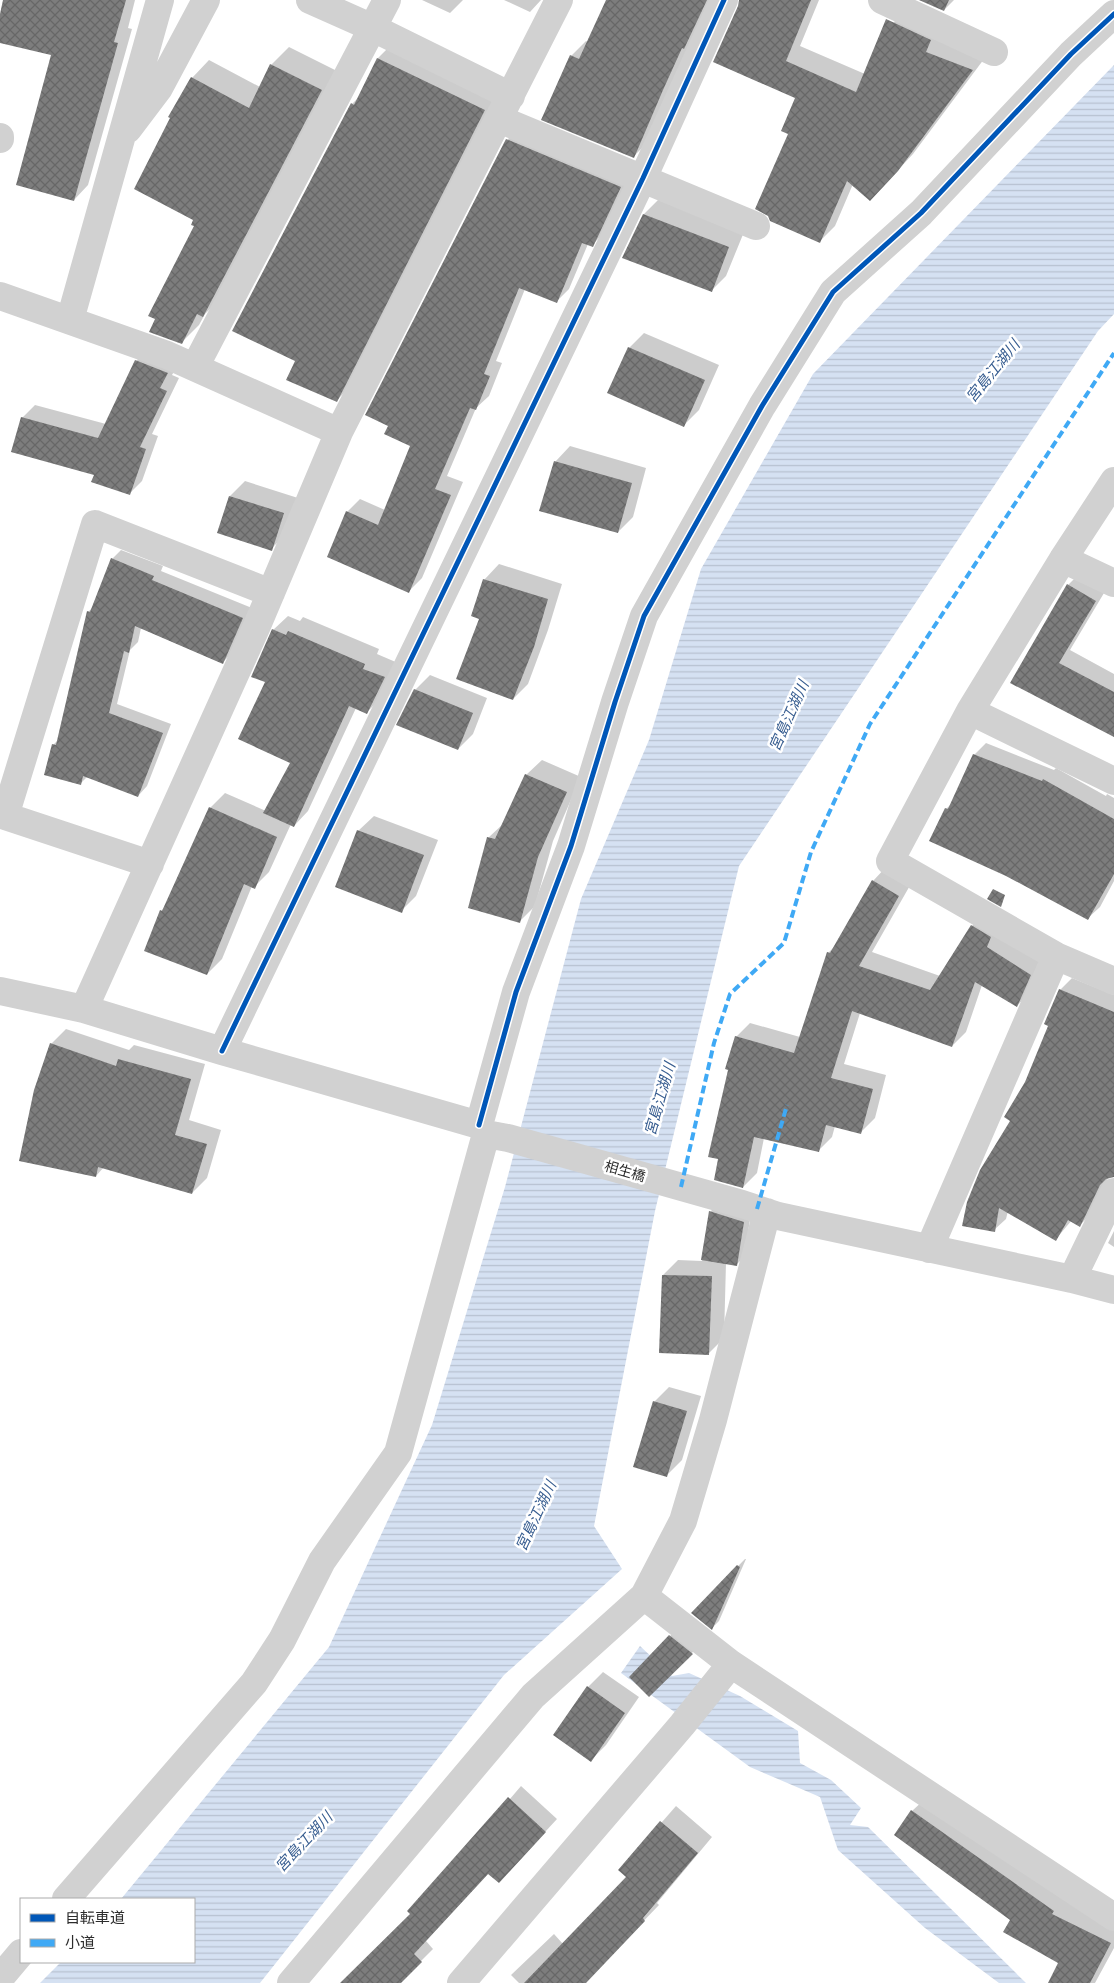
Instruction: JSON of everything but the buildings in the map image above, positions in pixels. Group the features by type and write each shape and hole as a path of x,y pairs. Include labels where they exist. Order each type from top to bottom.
{"street":[{"path":"70,320 160,0"},
{"path":"120,140 159,88 206,0"},
{"path":"310,0 373,28 505,108 643,178 756,226"},
{"path":"195,367 386,0"},
{"path":"84,1009 271,592 339,432 559,0"},
{"path":"222,1051 643,178 724,0"},
{"path":"882,0 994,52"},
{"path":"67,1898 254,1684 282,1640 322,1561 398,1453 491,1133 516,992 571,846 614,702 644,616 762,406 833,292 921,213 1071,54 1114,14"},
{"path":"0,296 195,367 339,432"},
{"path":"1114,481 1063,559 970,711 890,861 1056,956 1114,981"},
{"path":"150,864 6,816 95,524 271,592"},
{"path":"1063,559 1114,583"},
{"path":"970,711 1114,781"},
{"path":"929,1249 1056,956"},
{"name":"相生橋","path":"0,991 84,1009 491,1133 778,1216 1072,1279 1114,1290"},
{"path":"1072,1279 1114,1192"},
{"path":"291,1983 533,1696 644,1596 683,1521 713,1420 754,1208"},
{"path":"644,1596 731,1664 1114,1917"},
{"path":"461,1983 682,1725 731,1664"},
{"path":"0,1978 20,1954"}],"water":[{"name":"宮島江湖川","path":"1114,65 1114,314 1098,331 739,866 655,1211 594,1526 622,1569 504,1675 260,1983 40,1983 60,1963 195,1963 195,1898 122,1898 329,1647 432,1425 505,1187 581,899 649,740 701,569 813,374"},
{"path":"640,1646 672,1676 689,1673 740,1696 798,1731 800,1763 831,1780 861,1808 850,1825 868,1827 1026,1983 999,1983 925,1928 838,1850 820,1797 750,1767 621,1673"}],"marked path":[{"path":"681,1187 714,1043 730,994 784,943 811,852 870,724 1114,353"},
{"path":"757,1209 787,1105"}],"cycle path":[{"path":"222,1051 643,178 724,0"},
{"path":"479,1125 516,992 571,846 615,702 644,616 762,406 833,292 921,213 1071,54 1114,14"}]}
